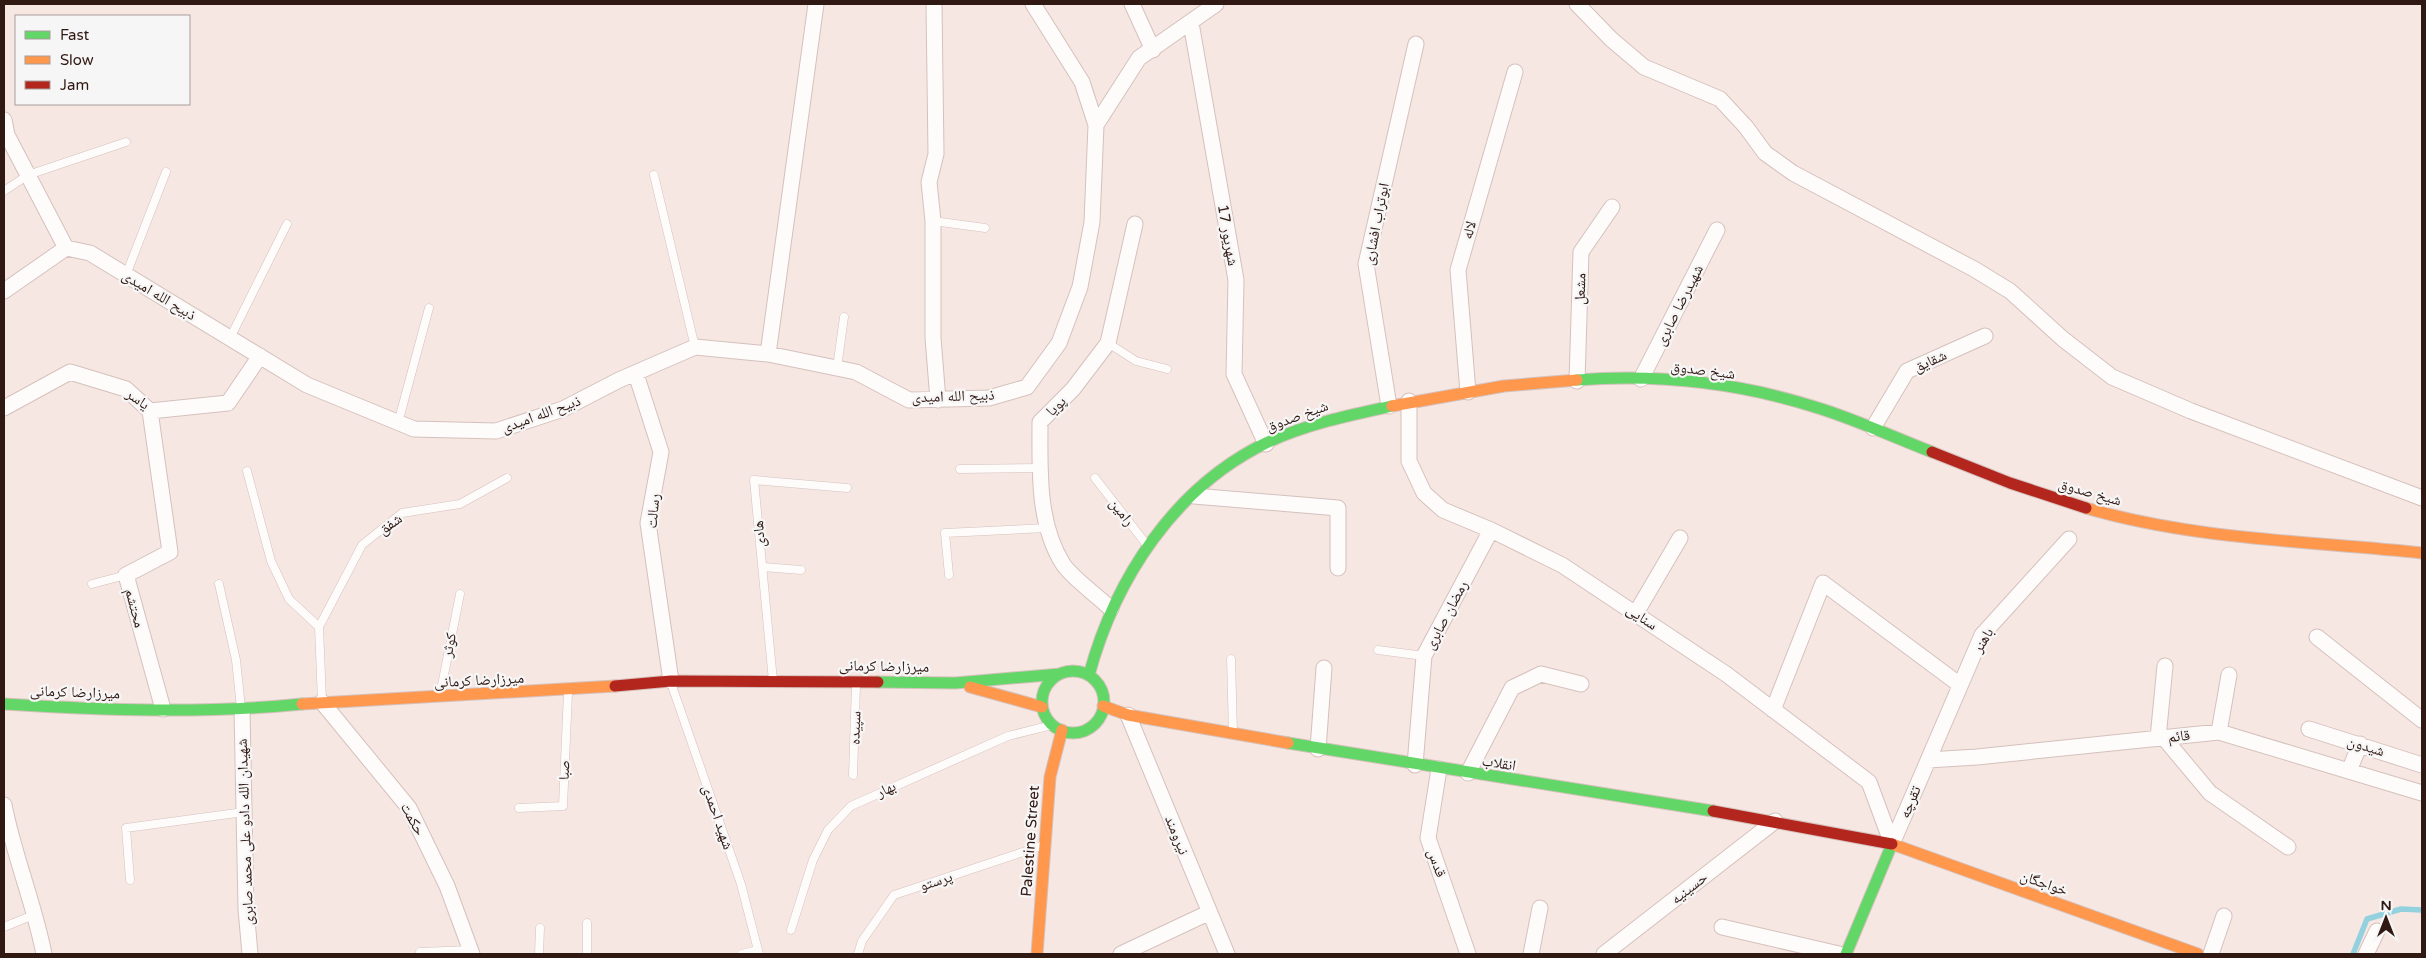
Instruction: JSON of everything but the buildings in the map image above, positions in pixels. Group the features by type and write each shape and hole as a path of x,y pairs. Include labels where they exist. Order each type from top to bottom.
{"main road":[{"name":"شیخ صدوق","path":"1088,675 1093,653 1110,609 1125,578 1148,546 1182,506 1250,452 1266,444 1338,417 1410,401 1500,387 1577,381 1641,379 1704,383 1791,400 1873,428 2036,492 2126,518 2197,530 2422,553"},
{"path":"955,683 1060,674 1069,671 1088,675 1101,688 1103,706 1101,715 1088,728 1080,732 1057,728 1046,717 1042,707 1042,696 1046,687 1060,674"},
{"name":"میرزارضا کرمانی","path":"4,704 91,709 242,710 322,702 568,690 671,681 955,683"},
{"path":"955,683 1042,707"},
{"name":"انقلاب","path":"1103,706 1128,715 1233,735 1775,822 1892,844"},
{"name":"Palestine Street","path":"1037,954 1050,777 1057,728"},
{"path":"1846,954 1892,844"},
{"name":"خواجگان","path":"1892,844 2186,948 2198,954"}],"street":[{"path":"768,354 816,4"},
{"path":"934,4 936,154 929,182 933,221 933,338 938,400"},
{"path":"1033,4 1082,82 1096,124"},
{"path":"1132,4 1153,50"},
{"path":"1096,124 1139,58 1216,4"},
{"path":"1577,4 1611,39 1644,66 1720,99 1746,127 1765,153 1793,173 1974,268 2003,287 2063,339 2112,377 2191,411 2422,498"},
{"name":"17 شهریور","path":"1191,23 1236,280 1234,374 1266,444"},
{"name":"ابوتراب افشاری","path":"1389,406 1366,264 1416,44"},
{"name":"لاله","path":"1468,392 1458,270 1515,72"},
{"path":"4,120 6,136 66,248 4,291"},
{"name":"ذبیح الله امیدی","path":"66,248 90,254 307,385 414,429 496,431 564,409 695,347 768,354 856,372 909,400 989,398 1027,387 1058,343 1080,287 1092,222 1096,124"},
{"name":"مشعل","path":"1577,381 1581,252 1612,207"},
{"name":"پویا","path":"1110,609 1064,565 1046,528 1040,468 1040,422 1073,388 1108,343 1135,224"},
{"name":"شهیدرضا صابری","path":"1641,379 1717,230"},
{"name":"شقایق","path":"1873,428 1907,371 1985,336"},
{"name":"یاسر","path":"4,408 70,372 126,390 150,411 228,403 260,356"},
{"name":"رسالت","path":"636,374 661,452 648,523 671,681"},
{"name":"سنایی","path":"1410,401 1410,461 1424,493 1443,510 1491,530 1562,565 1726,674 1869,782 1892,844"},
{"name":"محتشم","path":"150,411 170,552 126,576 163,709"},
{"path":"1194,496 1338,508 1338,568"},
{"name":"رمضان صابری","path":"1415,765 1424,656 1491,530"},
{"path":"1636,613 1680,538"},
{"name":"باهنر","path":"1928,760 1982,635 2069,539"},
{"path":"1772,710 1823,582 1960,686"},
{"path":"2316,637 2422,720"},
{"path":"2165,666 2161,738 2210,793 2288,847"},
{"path":"1318,749 1324,668"},
{"path":"1468,773 1512,688 1541,674 1581,684"},
{"path":"2220,732 2229,675"},
{"name":"حکمت","path":"322,702 410,808 447,886 472,952"},
{"name":"شهیدان الله دادو علی محمد صابری","path":"242,710 250,954"},
{"name":"نیرومند","path":"1128,715 1227,954"},
{"name":"شیدون","path":"2309,729 2422,764"},
{"name":"قائم","path":"1928,760 2220,732 2422,794"},
{"path":"2349,772 2360,744"},
{"name":"تقرچه","path":"1892,844 1928,760"},
{"name":"قدس","path":"1439,769 1428,838 1468,954"},
{"path":"4,805 6,830 36,914 44,954"},
{"name":"حسینیه","path":"1604,954 1775,822"},
{"path":"1531,954 1540,908"},
{"path":"1121,954 1208,912"},
{"path":"2211,954 2224,916"},
{"path":"1722,927 1839,954"},
{"path":"2366,954 2377,930"}],"lane":[{"path":"4,191 28,175 126,142"},
{"path":"126,275 166,172"},
{"path":"654,175 695,347"},
{"path":"933,221 985,228"},
{"path":"230,338 287,224"},
{"path":"398,422 429,308"},
{"path":"837,368 844,317"},
{"path":"1108,343 1136,361 1168,369"},
{"path":"960,469 1040,468"},
{"path":"247,471 270,561 289,599 319,628"},
{"name":"شفق","path":"322,702 319,628 362,545 402,513 460,504 507,478"},
{"name":"رامین","path":"1095,478 1148,546"},
{"name":"هادی","path":"773,681 754,480 847,488"},
{"path":"949,576 945,533 1046,528"},
{"path":"763,567 801,570"},
{"path":"92,584 126,576"},
{"path":"219,584 236,660 242,710"},
{"name":"کوثر","path":"440,696 460,594"},
{"path":"1378,650 1424,656"},
{"path":"1231,659 1233,735"},
{"name":"شهید احمدی","path":"671,681 741,884 759,952"},
{"name":"سپیده","path":"853,775 856,681"},
{"name":"صبا","path":"519,808 563,806 568,690"},
{"name":"بهار","path":"791,930 813,860 828,830 851,806 1008,736 1057,728"},
{"path":"130,880 126,828 244,812"},
{"name":"پرستو","path":"858,954 862,941 894,895 1045,845"},
{"path":"4,928 36,914"},
{"path":"587,924 587,954"},
{"path":"539,954 540,928"},
{"path":"420,952 472,952"},
{"path":"742,954 759,952"}],"waterway":[{"path":"2353,954 2367,919 2401,909 2422,910"}],"traffic: fast":[{"path":"1577,380 1637,378 1698,382 1757,392 1830,412 1932,452"},
{"path":"1089,675 1100,639 1115,604 1133,571 1153,539 1177,510 1204,483 1235,461 1268,442 1298,430 1392,406"},
{"path":"1073,671 1085,674 1095,680 1101,690 1104,702 1101,714 1095,724 1085,730 1073,733 1061,730 1051,724 1045,714 1042,702 1045,690 1051,680 1061,674 1073,671"},
{"path":"878,682 955,683 1060,674"},
{"path":"4,704 153,710 228,709 302,704"},
{"path":"1288,743 1713,811"},
{"path":"1846,954 1892,844"}],"traffic: slow":[{"path":"1392,406 1504,386 1577,380"},
{"path":"2086,508 2127,519 2211,533 2422,553"},
{"path":"302,704 615,686"},
{"path":"970,687 1042,707"},
{"path":"1103,706 1128,715 1288,743"},
{"path":"1037,954 1050,777 1062,730"},
{"path":"1892,844 2198,954"}],"traffic: jam":[{"path":"1932,452 2010,483 2086,508"},
{"path":"615,686 671,681 878,682"},
{"path":"1713,811 1892,844"}]}
